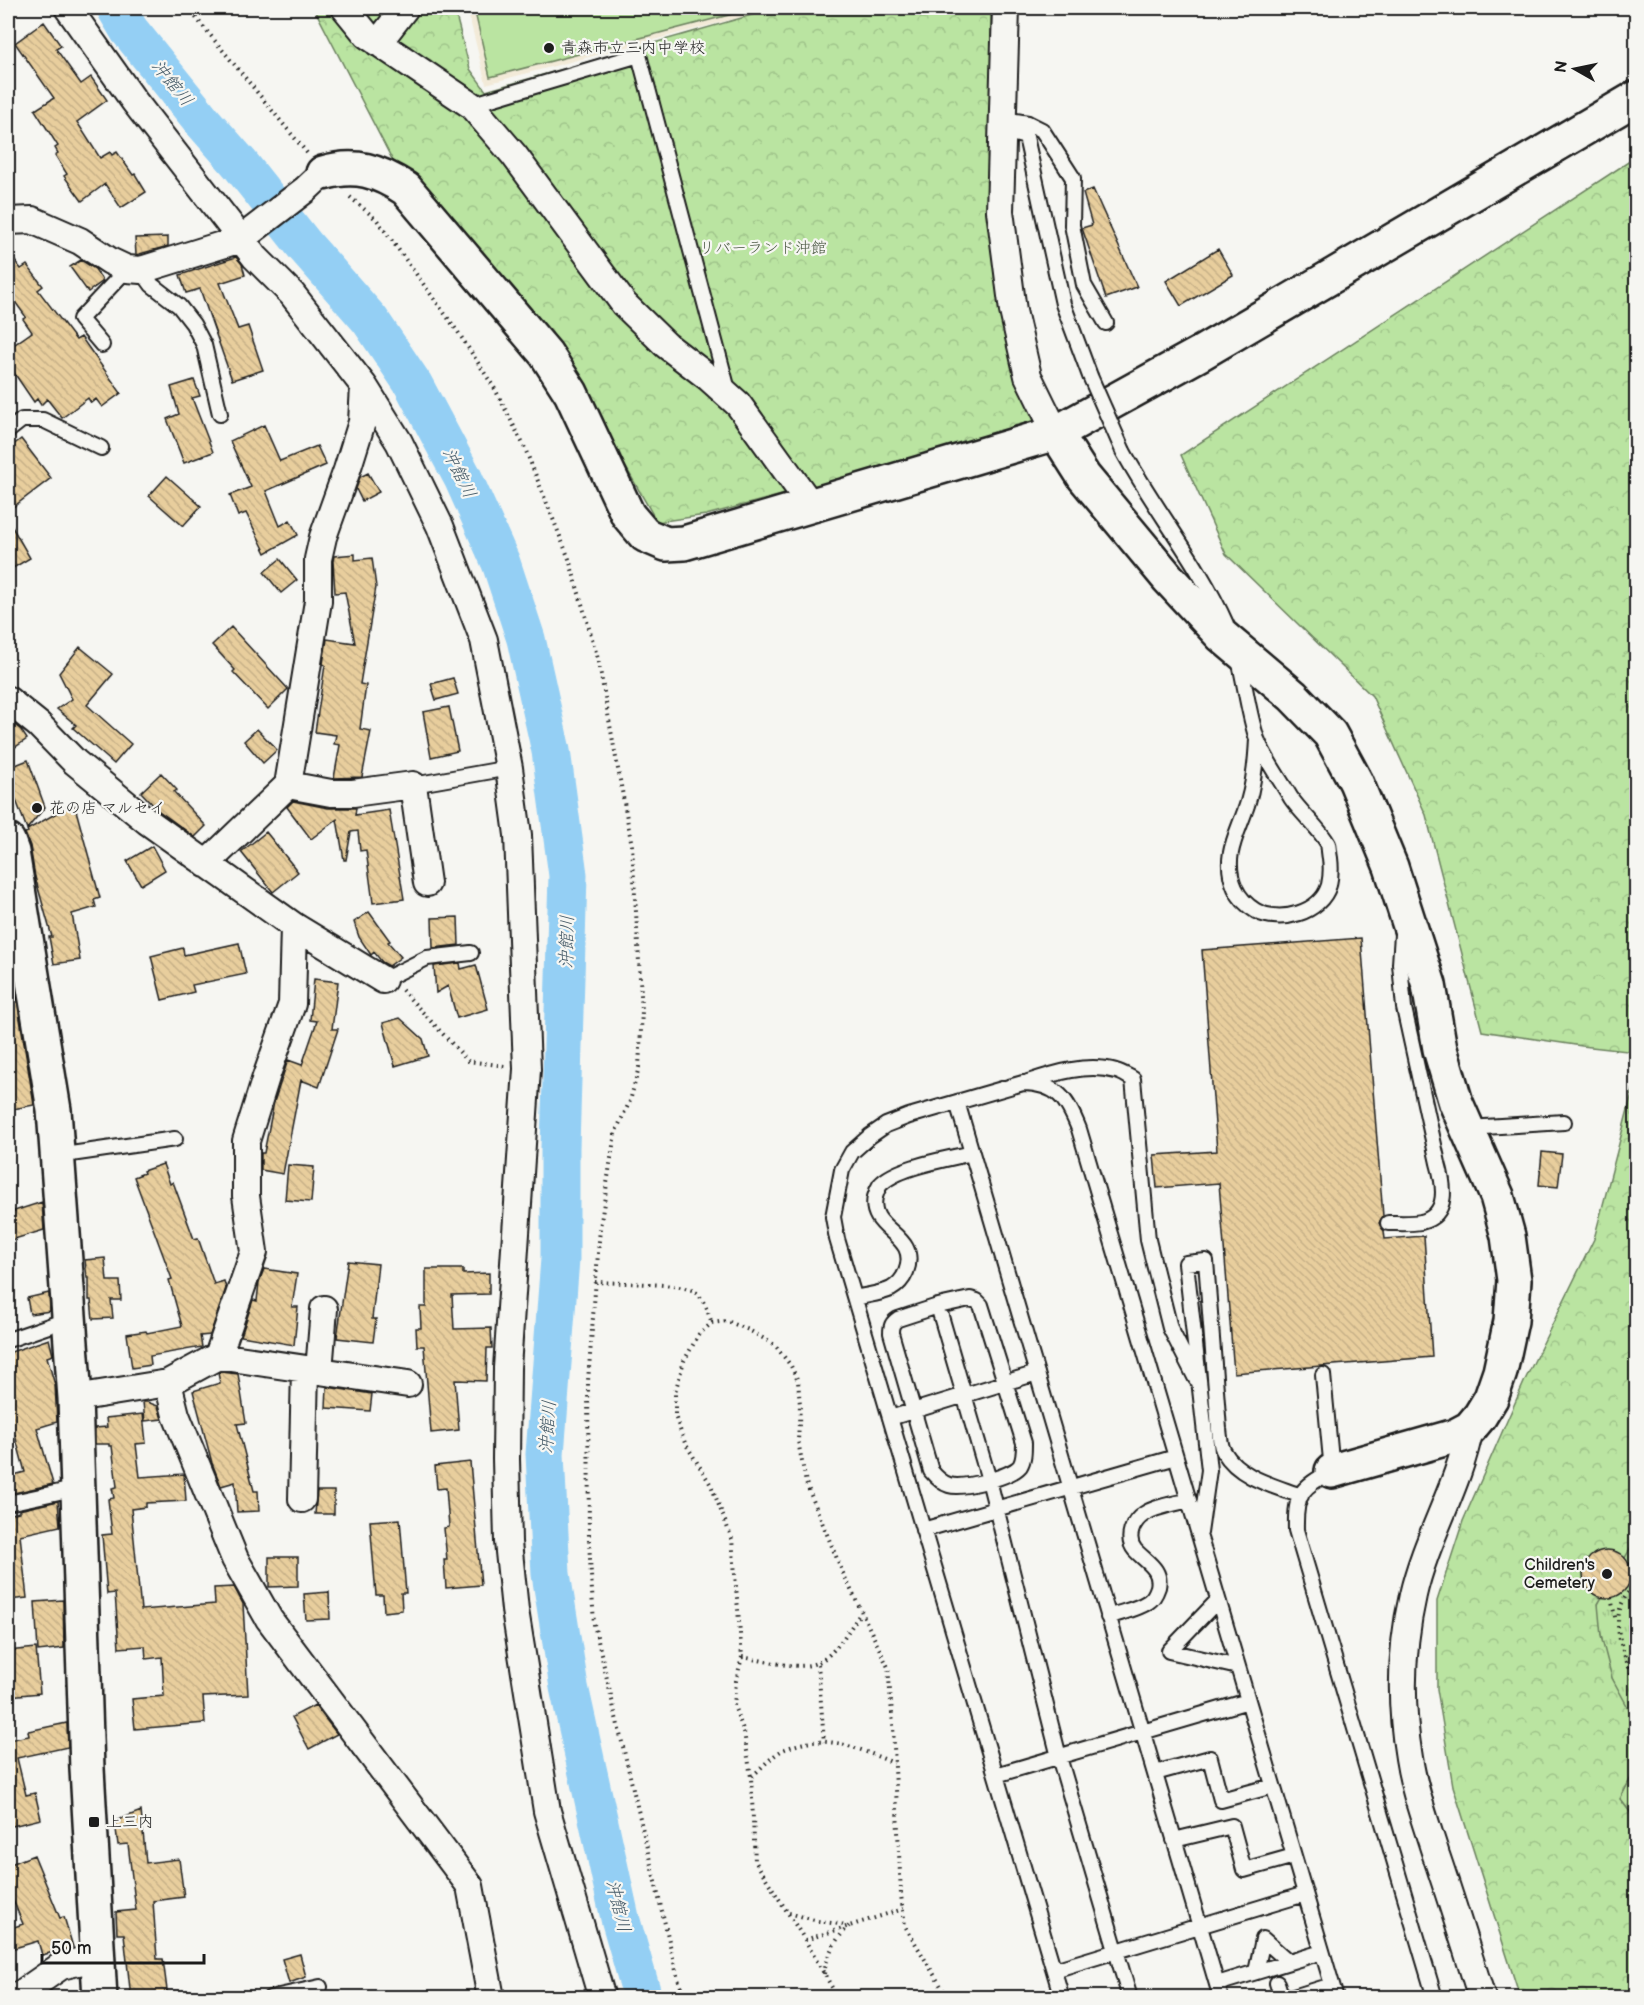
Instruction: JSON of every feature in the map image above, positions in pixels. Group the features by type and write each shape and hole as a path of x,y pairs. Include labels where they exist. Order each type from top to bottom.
{"street":[{"path":"68,8 134,101 247,235 255,257 292,294 364,386 399,442 440,526 484,640 509,768 519,835 527,1069 507,1368 508,1542 515,1610 547,1810 602,1998"},
{"path":"345,8 367,34 378,43 471,105 514,154 624,304 666,345 738,404 812,505"},
{"path":"378,43 405,8"},
{"path":"1006,8 1000,211 1013,311 1028,376 1056,433 1084,477 1168,578 1222,636 1293,696 1330,734 1356,782 1391,867 1429,986 1440,1049 1456,1103 1497,1196 1508,1236 1514,1280 1511,1321 1500,1372 1491,1398 1480,1416 1470,1428 1455,1436 1332,1471"},
{"path":"8,221 32,220 80,241 110,261 134,270 247,235 314,181 340,168 384,175 406,189 546,354 571,393 628,515 645,535 666,544 684,543 1056,433 1201,353 1636,98"},
{"path":"206,864 288,785 318,601 318,559 323,537 362,422 364,386"},
{"path":"8,700 39,725 75,762 147,821 294,926 383,980"},
{"path":"288,785 331,793 353,793 413,785 427,883"},
{"path":"8,842 12,852 20,972 54,1110 75,1398 87,1769 100,1998"},
{"path":"218,1356 254,1252 246,1197 246,1141 292,1004 294,926"},
{"path":"302,1499 312,1370 324,1309"},
{"path":"75,1398 168,1383 218,1356 408,1384"},
{"path":"168,1383 176,1415 235,1559 269,1619 470,1886 491,1998"},
{"path":"1470,1428 1464,1456 1428,1547 1413,1594 1404,1648 1404,1707 1409,1759 1421,1807 1482,1998"},
{"path":"15,1998 61,1966 99,1957"}],"lane":[{"path":"471,105 639,55 729,397"},
{"path":"1003,125 1028,123 1042,130 1073,178 1072,225 1084,285 1106,323"},
{"path":"1003,125 1026,137 1063,304 1090,376 1123,451 1143,488 1214,597 1237,649 1257,739 1293,801 1328,845 1331,866 1329,886 1322,897 1308,910 1293,916 1259,913 1239,896 1230,877 1228,863 1249,800 1257,739"},
{"path":"102,345 80,319 134,270 179,306 193,324 204,345 220,414"},
{"path":"8,431 22,420 43,420 100,448"},
{"path":"413,785 509,768"},
{"path":"1388,1223 1420,1222 1431,1218 1440,1209 1444,1194 1443,1179 1404,1008 1400,964 1406,911"},
{"path":"383,980 427,957 471,953"},
{"path":"1062,1998 837,1239 833,1217 842,1170 852,1152 886,1125 1062,1071 1096,1068 1116,1071 1133,1079 1148,1240 1170,1328 1200,1387"},
{"path":"1023,1083 1038,1083 1061,1095 1072,1110 1079,1129 1334,1991 1290,1998"},
{"path":"957,1102 1219,1991 1256,1972 1322,1952"},
{"path":"1468,1128 1564,1122"},
{"path":"57,1156 175,1139"},
{"path":"855,1298 890,1289 901,1281 909,1264 909,1250 876,1214 874,1204 879,1186 900,1172 972,1153"},
{"path":"1200,1537 1209,1470 1186,1263 1206,1261 1219,1429 1223,1450 1233,1463 1254,1478 1300,1496"},
{"path":"970,1299 977,1301 981,1305 1005,1383 1024,1443 1024,1455 1020,1466 1012,1472 962,1487 946,1484 931,1471 891,1333 893,1322 938,1306 970,1299"},
{"path":"938,1306 989,1480 1059,1757 1130,1998"},
{"path":"8,1340 69,1319"},
{"path":"890,1418 1037,1373"},
{"path":"1323,1375 1332,1471 1308,1484 1300,1496 1295,1509 1296,1530 1435,1998"},
{"path":"923,1530 1176,1457"},
{"path":"8,1503 78,1488"},
{"path":"1108,1617 1150,1601 1158,1584 1158,1574 1153,1566 1134,1549 1131,1539 1132,1528 1136,1521 1150,1510 1189,1500"},
{"path":"1218,1600 1169,1651 1238,1666"},
{"path":"996,1776 1248,1701"},
{"path":"1155,1773 1210,1758 1221,1800 1273,1786"},
{"path":"1174,1840 1232,1826 1244,1870 1294,1856"},
{"path":"1054,1970 1305,1894"},
{"path":"1256,1972 1263,1939 1289,1962"},
{"path":"1277,1983 1282,1998"},
{"path":"270,1998 320,1988"}],"path":[{"path":"188,8 314,181 377,220 458,332 495,388 524,446 569,559 598,659 632,846 642,1011 639,1067 630,1101 615,1133 600,1228 595,1282 588,1382 589,1542 594,1624 678,1979 685,1998"},
{"path":"383,980 404,990 468,1061 527,1069"},
{"path":"595,1282 675,1287 694,1291 703,1302 712,1323"},
{"path":"838,1998 805,1940 755,1861 751,1777 744,1732 734,1706 736,1681 742,1657 732,1539 711,1485 685,1443 675,1416 675,1392 684,1361 699,1334 712,1323 728,1322 749,1330 775,1345 791,1366 798,1381 800,1405 798,1441 806,1483 842,1571 888,1667 903,1909 906,1926 948,1998"},
{"path":"1629,1564 1636,1566"},
{"path":"1617,1623 1622,1603 1636,1584"},
{"path":"1611,1598 1618,1638 1636,1686"},
{"path":"742,1657 798,1667 818,1664 842,1642 861,1611"},
{"path":"818,1664 824,1742"},
{"path":"751,1777 783,1750 831,1741 851,1746 894,1763"},
{"path":"805,1940 903,1909"},
{"path":"788,1913 818,1921 849,1925"},
{"path":"824,1974 825,1964 835,1941 849,1925"}],"shaded area":[{"name":"青森市立三内中学校","path":"467,8 776,8 486,84"}],"green space":[{"name":"リバーランド沖館","path":"314,8 454,8 470,69 486,91 776,8 991,8 990,234 1011,362 1042,426 706,515 657,522 546,327 393,161"},
{"name":"青森市立三内中学校","path":"474,8 756,8 490,77"},
{"path":"1636,157 1636,1052 1482,1031 1426,815 1372,696 1226,554 1181,455"},
{"path":"1636,1079 1636,1533 1629,1551 1598,1604 1601,1636 1612,1678 1636,1727 1636,1768 1620,1799 1636,1820 1636,1997 1520,1997 1453,1786 1437,1689 1437,1601 1463,1521 1525,1380 1594,1239"},
{"path":"1636,1533 1636,1727 1610,1671 1602,1639 1598,1607 1603,1592 1628,1551"},
{"path":"1636,1767 1636,1820 1620,1799"}],"building":[{"path":"44,22 61,46 56,49 81,84 91,77 107,100 77,122 100,158 110,152 112,155 117,152 146,192 121,208 105,184 82,201 64,176 67,174 55,155 58,153 55,148 58,146 35,110 54,98 15,43"},
{"path":"1093,189 1137,287 1106,298 1082,228 1092,225 1083,193"},
{"path":"168,237 168,246 136,255 135,238"},
{"path":"1218,249 1233,275 1181,306 1166,281"},
{"path":"8,252 21,269 27,265 43,286 38,290 76,340 81,337 121,393 102,407 96,399 91,403 88,398 62,418 47,399 41,405 37,399 34,402 8,364 8,349 32,332 23,319 26,317 8,292"},
{"path":"236,257 242,264 245,275 220,283 238,329 248,326 263,370 232,380 200,289 186,293 180,275"},
{"path":"81,260 95,269 103,281 88,292 70,267"},
{"path":"194,380 200,396 192,398 213,452 184,463 167,419 179,414 171,387"},
{"path":"264,425 280,461 317,446 326,465 266,491 280,526 290,520 298,535 266,553 246,513 238,516 230,495 251,487 230,441"},
{"path":"21,439 51,478 8,511 8,449"},
{"path":"368,473 379,492 362,501 356,489 360,477"},
{"path":"167,476 201,506 183,526 149,496"},
{"path":"8,520 30,558 8,571"},
{"path":"355,554 355,560 372,558 376,587 360,684 366,685 360,729 371,731 362,777 334,778 340,745 334,744 336,735 315,732 327,639 355,643 345,592 335,593 334,556"},
{"path":"280,559 297,580 281,593 264,572"},
{"path":"231,627 288,689 268,709 233,672 235,670 212,645"},
{"path":"80,647 113,674 87,705 131,744 114,764 73,728 76,725 57,709 72,699 59,673"},
{"path":"453,678 458,694 436,700 431,684"},
{"path":"449,707 458,751 431,757 423,712"},
{"path":"8,719 21,730 27,739 8,752"},
{"path":"257,729 277,750 263,763 244,741"},
{"path":"28,760 45,807 27,829 8,779 8,768"},
{"path":"161,773 177,790 174,792 206,826 195,837 159,811 141,792"},
{"path":"293,801 328,808 356,808 355,815 389,810 404,899 373,903 366,850 360,851 358,831 351,832 346,860 344,860 337,819 311,839 287,807"},
{"path":"74,803 100,898 94,900 96,907 72,914 80,960 54,964 49,937 52,937 25,833"},
{"path":"266,832 298,872 273,892 241,852"},
{"path":"152,846 165,870 141,885 127,861"},
{"path":"369,912 390,941 388,942 401,957 389,966 382,962 374,952 371,955 359,937 354,922"},
{"path":"458,917 459,945 433,948 432,918"},
{"path":"1361,938 1383,1216 1379,1223 1384,1231 1385,1239 1424,1236 1432,1357 1234,1373 1219,1183 1157,1188 1154,1155 1217,1151 1202,950"},
{"path":"239,943 246,974 192,985 194,992 162,1000 151,956 183,948 184,955"},
{"path":"460,963 461,969 476,965 488,1009 457,1018 448,986 436,993 434,966"},
{"path":"314,979 338,982 332,1029 338,1029 319,1087 301,1080 283,1174 261,1170 261,1153 264,1153 274,1102 288,1060 302,1065 317,1021 310,1020"},
{"path":"14,982 34,1105 8,1110 8,983"},
{"path":"400,1018 423,1039 428,1056 395,1066 383,1023"},
{"path":"1542,1152 1562,1154 1558,1187 1539,1185"},
{"path":"163,1164 170,1184 173,1182 194,1239 198,1238 214,1284 224,1281 226,1288 210,1335 200,1336 202,1347 150,1356 151,1365 132,1368 127,1334 146,1331 147,1333 182,1326 169,1280 172,1279 134,1177"},
{"path":"288,1165 314,1167 311,1202 285,1200"},
{"path":"42,1202 44,1230 8,1241 8,1213"},
{"path":"105,1258 107,1281 120,1281 121,1300 111,1300 113,1318 93,1319 85,1260"},
{"path":"348,1261 378,1264 372,1319 376,1319 373,1342 337,1338"},
{"path":"264,1269 297,1274 292,1307 298,1307 294,1345 241,1336 253,1300 257,1301 259,1282"},
{"path":"426,1269 463,1269 463,1274 489,1273 489,1294 452,1295 454,1329 491,1328 492,1348 487,1348 486,1381 455,1380 459,1430 431,1433 424,1346 417,1346 416,1328 421,1328 420,1307 426,1307"},
{"path":"49,1293 50,1311 30,1314 27,1298"},
{"path":"49,1339 53,1355 47,1357 55,1385 57,1422 37,1428 53,1484 14,1493 10,1476 25,1472 15,1435 8,1438 8,1353"},
{"path":"218,1373 238,1374 246,1423 237,1424 254,1491 258,1491 259,1511 237,1512 235,1482 221,1486 212,1463 193,1391 220,1383"},
{"path":"327,1387 372,1394 370,1411 326,1408"},
{"path":"143,1402 158,1406 162,1419 145,1421"},
{"path":"143,1414 146,1443 136,1444 140,1477 184,1474 186,1501 146,1503 146,1507 131,1509 141,1610 215,1604 214,1588 234,1587 243,1604 248,1695 203,1697 205,1723 135,1729 132,1699 164,1696 162,1657 146,1659 145,1646 119,1648 115,1593 107,1594 102,1535 112,1534 108,1499 114,1498 112,1488 117,1487 112,1446 95,1444 95,1428 107,1427 106,1418"},
{"path":"470,1462 481,1585 446,1588 444,1560 447,1560 444,1528 449,1527 446,1488 437,1489 435,1466"},
{"path":"317,1491 334,1491 334,1514 315,1514"},
{"path":"58,1501 60,1526 20,1535 27,1598 8,1600 8,1515 19,1512 19,1510"},
{"path":"400,1519 406,1593 401,1593 402,1610 384,1612 383,1595 376,1595 370,1521"},
{"name":"Children's Cemetery","path":"1602,1550 1612,1550 1627,1560 1631,1574 1630,1583 1621,1594 1612,1598 1602,1598 1587,1588 1583,1579 1583,1569 1593,1554"},
{"path":"269,1557 298,1557 298,1586 269,1587"},
{"path":"329,1592 330,1619 306,1620 304,1594"},
{"path":"63,1600 64,1648 38,1651 35,1602"},
{"path":"36,1648 40,1693 9,1696 8,1651"},
{"path":"315,1705 337,1734 309,1749 292,1717"},
{"path":"67,1723 68,1747 17,1758 26,1795 35,1793 41,1819 8,1827 8,1740 29,1736 28,1731"},
{"path":"141,1811 146,1863 179,1859 184,1897 153,1901 157,1959 163,1959 168,1998 131,1998 124,1934 117,1934 116,1912 136,1910 128,1844 118,1845 115,1821"},
{"path":"34,1855 60,1918 64,1917 73,1947 42,1955 38,1941 8,1950 8,1929 23,1924 8,1888 8,1865"},
{"path":"300,1954 306,1977 289,1983 282,1959"}],"waterway":[{"name":"沖館川","path":"116,8 129,30 204,123 240,164 305,246 370,320 413,384 463,478 501,563 526,639 551,751 568,875 560,1148 560,1259 545,1454 551,1574 569,1687 620,1918 643,1998"}],"place":[{"name":"青森市立三内中学校","path":"549,48"},
{"name":"花の店 マルセイ","path":"37,808"},
{"name":"Children's Cemetery","path":"1607,1574"},
{"name":"上三内","path":"94,1822"}]}
